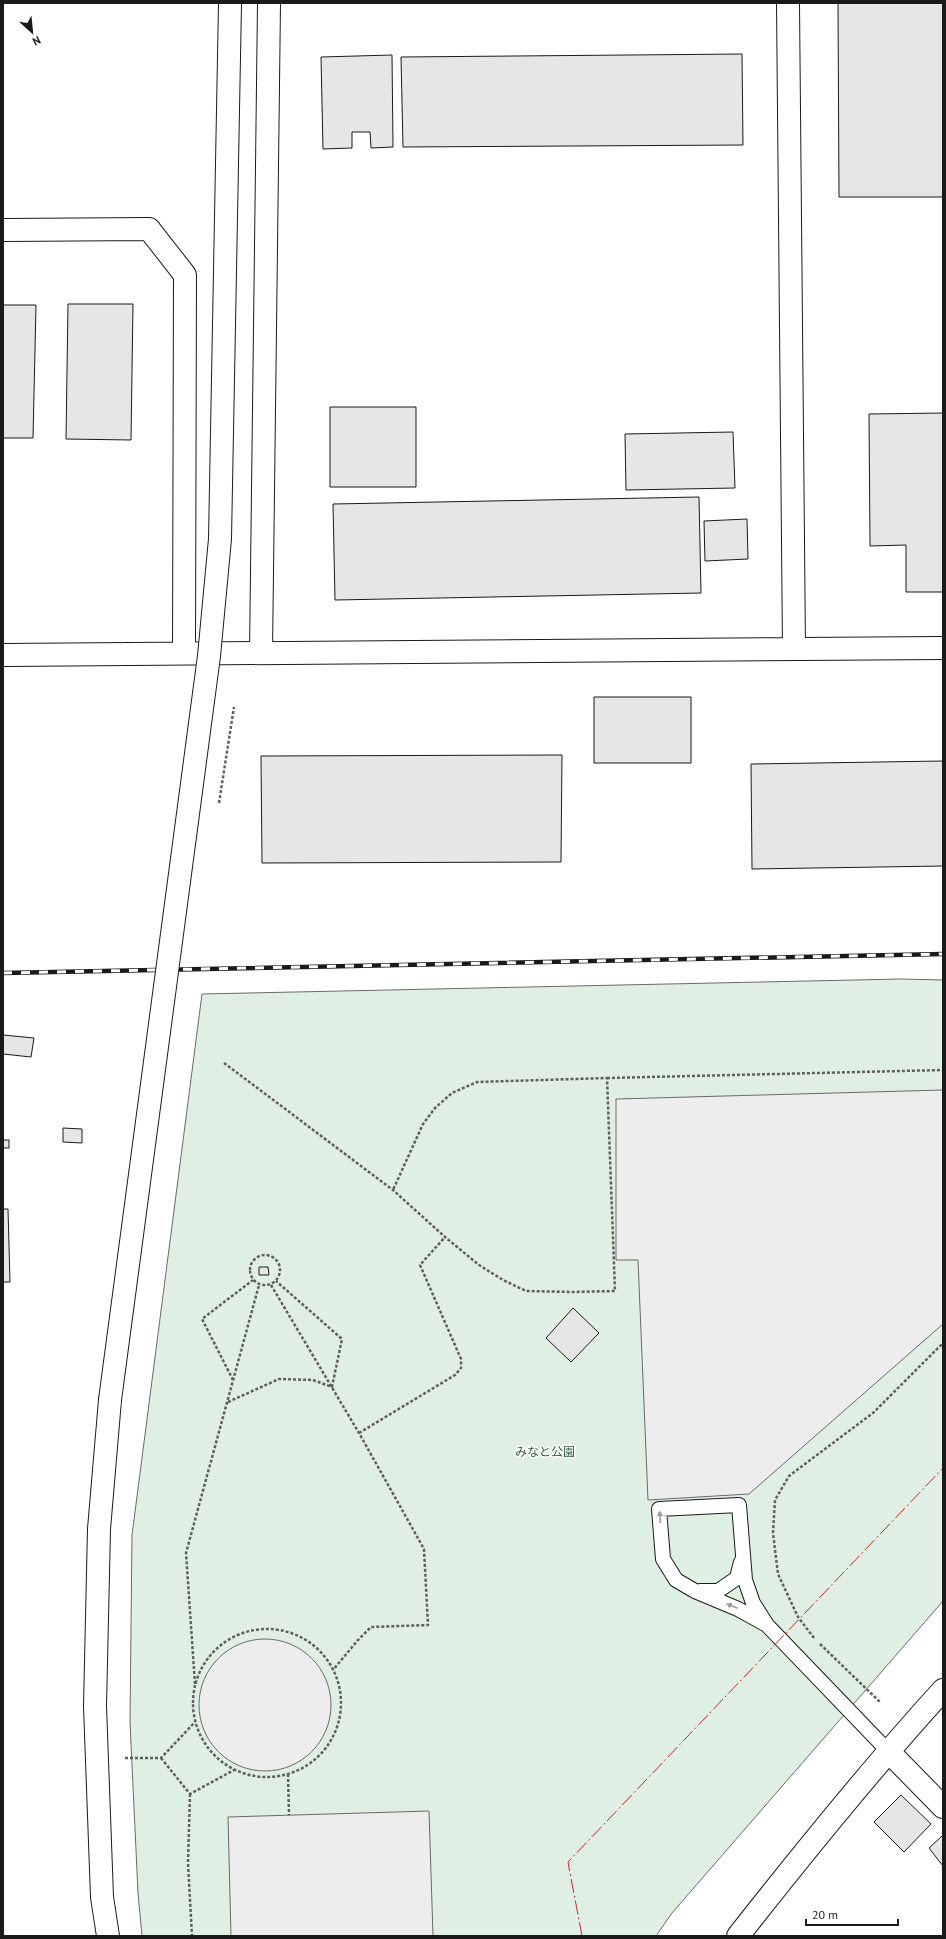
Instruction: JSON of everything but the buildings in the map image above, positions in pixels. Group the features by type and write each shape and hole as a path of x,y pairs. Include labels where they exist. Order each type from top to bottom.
{"street":[{"path":"108,1936 102,1896 95,1706 99,1529 110,1400 209,656 220,539 230,3"},
{"path":"261,653 269,3"},
{"path":"788,3 794,649"},
{"path":"3,230 149,229 185,275 184,654"},
{"path":"3,655 943,648"},
{"path":"738,1936 820,1832 888,1751 943,1690"},
{"path":"888,1751 943,1807"}],"lane":[{"path":"767,1625 738,1609 695,1591 676,1580 663,1559 660,1509 739,1505 745,1580 753,1603 767,1625 888,1751"},
{"path":"695,1591 718,1591 737,1578 742,1556"}],"path":[{"path":"218,808 234,707"},
{"path":"224,1063 393,1190 445,1237 479,1265 503,1280 526,1291 615,1291 607,1078"},
{"path":"393,1190 423,1124 435,1108 452,1093 477,1082 943,1070"},
{"path":"359,1433 455,1375 461,1368 461,1359 420,1265 445,1237"},
{"path":"262,1255 270,1256 277,1260 280,1268 279,1276 276,1281 271,1284 259,1285 253,1280 250,1273 250,1265 255,1258 262,1255"},
{"path":"233,1381 202,1319 253,1280"},
{"path":"276,1281 342,1339 332,1387"},
{"path":"271,1284 359,1433 424,1548 428,1625 371,1628 358,1640 333,1670"},
{"path":"195,1686 201,1670 215,1650 224,1642 240,1634 258,1630 276,1630 293,1634 309,1642 323,1654 333,1670 339,1685 341,1702 340,1720 333,1737 323,1752 310,1764 288,1774 277,1777 258,1777 225,1765 212,1753 202,1739 195,1722 193,1704 195,1686 186,1553 259,1285"},
{"path":"882,1703 815,1639 798,1617 778,1574 773,1532 775,1500 790,1476 874,1413 943,1343"},
{"path":"227,1402 279,1379 313,1380 332,1387"},
{"path":"125,1758 161,1758 195,1722"},
{"path":"161,1758 190,1794 188,1863 192,1936"},
{"path":"190,1794 234,1769"},
{"path":"288,1774 289,1815"}],"green space":[{"name":"みなと公園","path":"901,979 943,980 943,1601 672,1913 656,1936 142,1936 138,1893 130,1722 132,1535 202,994"}],"shaded area":[{"path":"943,1090 943,1324 749,1494 648,1500 638,1260 616,1260 616,1099"},
{"path":"265,1639 290,1644 307,1654 316,1663 326,1680 331,1705 326,1730 316,1747 307,1756 290,1766 265,1771 240,1766 223,1756 214,1747 204,1730 199,1705 204,1680 214,1663 223,1654 240,1644"},
{"path":"429,1811 433,1936 231,1936 228,1817"}],"railway":[{"path":"3,973 943,954"}],"power":[{"path":"582,1936 568,1862 943,1468"}]}
